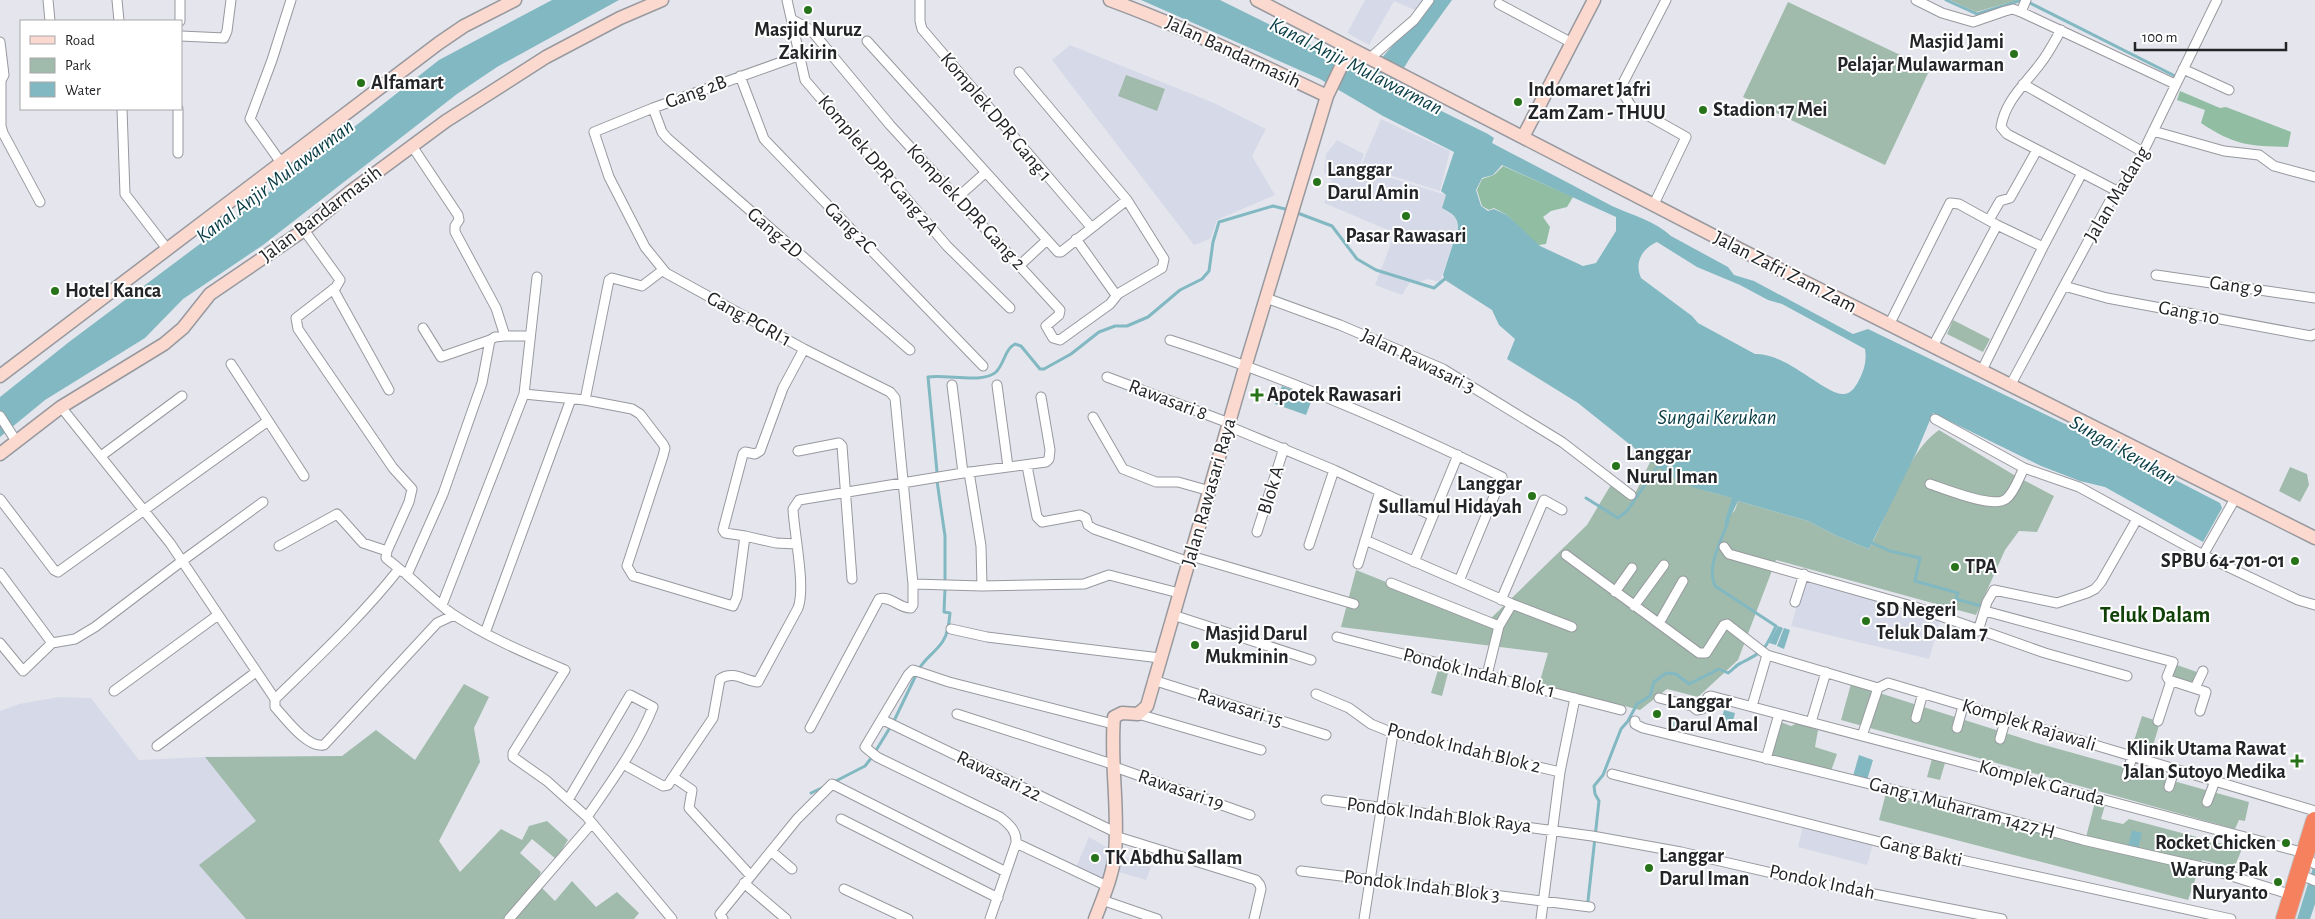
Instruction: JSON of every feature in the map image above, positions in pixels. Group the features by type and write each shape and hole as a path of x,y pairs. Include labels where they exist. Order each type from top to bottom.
{"highway":[{"path":"2289,917 2292,895 2308,867 2315,822"}],"street":[{"path":"48,0 50,20"},
{"path":"117,0 118,20"},
{"path":"180,0 180,20"},
{"path":"182,36 224,38 227,31 231,0"},
{"path":"282,164 250,119 272,60 291,0"},
{"path":"0,376 282,164 439,43 464,26 514,0"},
{"name":"Jalan Bandarmasih","path":"0,454 61,407 164,344 183,328 210,294 304,230 350,192 454,116 546,57 620,18 662,0"},
{"name":"Komplek DPR Gang 2A","path":"787,0 793,20 798,56 805,80 947,246 1010,308"},
{"name":"Komplek DPR Gang 1","path":"920,0 922,29 1091,227"},
{"name":"Jalan Bandarmasih","path":"1110,0 1225,47 1327,94"},
{"name":"Jalan Zafri Zam Zam","path":"1257,0 1349,52 1372,59 1402,74 1889,325 2011,384 2315,538"},
{"path":"1372,59 1414,20 1429,0"},
{"path":"1523,137 1594,0"},
{"path":"1654,204 1686,137 1631,106 1623,93 1623,83 1666,0"},
{"path":"1916,0 1942,13 1973,22 2005,11 2021,12 2176,84"},
{"path":"2021,12 2026,0"},
{"name":"Jalan Madang","path":"2011,384 2117,191 2126,181 2143,152 2218,0"},
{"path":"1499,4 1572,43"},
{"name":"Komplek DPR Gang 2","path":"793,20 810,30 890,124 1060,310 1059,315 1046,326 1056,339 1060,340 1110,304 1118,294"},
{"path":"2061,30 2040,65 2023,84 2007,108 2002,127 2007,134 2117,191"},
{"path":"867,41 1054,250 1061,252 1128,200"},
{"path":"0,42 4,75 1,81 3,133 40,202"},
{"name":"Jalan Rawasari Raya","path":"1138,714 1147,706 1228,425 1327,94 1349,52"},
{"name":"Gang 2B","path":"594,132 653,108 798,56"},
{"path":"2183,69 2229,90"},
{"path":"1019,72 1128,200 1164,259 1165,264 1162,268 1118,294 1112,292 1076,239"},
{"name":"Gang 2C","path":"740,76 764,139 983,366"},
{"path":"2023,84 2143,152"},
{"name":"Gang 2D","path":"653,108 662,132 667,138 910,350"},
{"path":"122,110 123,188 128,200 168,250"},
{"path":"178,110 178,153"},
{"path":"2153,131 2224,151 2259,155 2274,166 2315,177"},
{"name":"Gang PGRI 1","path":"594,132 609,177 646,248 663,270 675,279 804,349 890,392 895,398 903,484"},
{"path":"412,146 458,215 459,220 455,226 455,232 496,308 505,336"},
{"path":"1933,346 1993,222 2000,202 2010,199 2037,150"},
{"path":"957,198 985,173"},
{"path":"1982,370 2042,247 2082,173"},
{"path":"1889,325 1948,205 1953,202 2042,247"},
{"path":"304,230 339,277 339,283 296,318 296,323 388,461 412,488 409,502 385,557 454,614 504,644 564,670 512,755 514,759 547,781 589,820 672,919"},
{"path":"1019,266 1047,240"},
{"path":"585,400 610,280 612,278 642,286 663,270"},
{"name":"Gang 9","path":"2156,275 2315,298"},
{"path":"442,605 524,394 537,277"},
{"name":"Gang 10","path":"2064,286 2107,298 2311,336 2315,334"},
{"path":"333,289 389,390"},
{"name":"Jalan Rawasari 3","path":"1266,298 1340,325 1444,369 1562,442 1631,495"},
{"path":"423,328 441,357 495,337 530,336"},
{"path":"407,575 443,494 482,383 490,340"},
{"path":"1170,340 1246,364 1329,397 1458,455 1502,477 1460,581"},
{"path":"797,544 776,543 725,533 723,530 743,454 745,452 758,454 760,451 783,388 804,349"},
{"path":"230,364 304,476"},
{"name":"Rawasari 8","path":"1107,377 1284,448 1433,516"},
{"path":"952,385 966,472 981,546 982,586"},
{"path":"997,385 1008,467"},
{"path":"524,394 585,400 636,410 665,448 627,566 633,576 733,606 737,597 745,536"},
{"path":"101,456 182,396"},
{"path":"623,764 663,786 668,785 713,718 720,679 728,675 758,682 762,678 800,604 794,509 796,502 966,472 1027,466 1046,462 1049,459 1050,450 1041,396"},
{"path":"485,633 571,399"},
{"path":"61,407 182,560 275,699"},
{"path":"0,416 16,441"},
{"path":"1093,417 1120,466 1126,471 1156,482 1178,482 1210,491"},
{"path":"1935,420 2024,468 2079,487 2203,554 2298,600 2315,605"},
{"path":"0,499 54,570 58,572 268,421"},
{"path":"798,451 841,444 847,492 852,579"},
{"name":"Blok A","path":"1257,532 1284,448"},
{"path":"1414,562 1458,455"},
{"path":"1027,466 1037,517 1042,522 1080,515 1086,518 1088,525 1094,529 1190,559 1354,604"},
{"path":"1930,484 1970,497 1997,502 2004,501 2008,498 2024,468"},
{"path":"1310,545 1334,470"},
{"path":"810,728 879,599 882,597 907,609 911,608 913,584 903,484"},
{"path":"1358,564 1380,491"},
{"path":"2203,554 2236,497"},
{"path":"1501,600 1544,500 1562,510"},
{"path":"0,643 23,671 52,643 75,639 95,627 182,560 263,502"},
{"path":"279,546 337,514 363,543 387,551"},
{"path":"1978,630 1992,593 1997,590 2057,603 2068,601 2095,589 2137,519"},
{"path":"1365,540 1501,600 1572,627"},
{"path":"1724,547 1729,554 1915,607 2045,653 2127,676"},
{"path":"1566,555 1659,623 1682,581"},
{"path":"1634,606 1664,565"},
{"path":"1615,592 1632,568"},
{"path":"399,569 366,609 275,699 274,708 308,741 315,746 324,745 437,623 454,614"},
{"path":"0,574 52,643"},
{"path":"1795,602 1804,574"},
{"path":"913,584 982,586 1084,584 1110,575 1179,593"},
{"path":"1391,583 1499,626"},
{"path":"1487,675 1499,626 1512,604"},
{"path":"1986,607 2173,662 2167,677 2171,681 2206,692 2200,711"},
{"path":"114,691 218,615"},
{"path":"1173,615 1311,660"},
{"name":"Komplek Rajawali","path":"1659,623 1702,654 1706,653 1724,625 1727,624 1764,652 1826,672 1924,694 2315,811"},
{"path":"951,629 987,637 1160,658"},
{"name":"Pondok Indah Blok 1","path":"1337,637 1621,710"},
{"path":"1752,706 1764,652"},
{"path":"990,919 1016,843 1016,836 1012,828 1000,817 877,756 865,747 883,720 908,675 913,670 949,682 1113,724"},
{"path":"2196,688 2203,670"},
{"path":"157,746 256,672"},
{"path":"1812,722 1826,672"},
{"name":"Rawasari 15","path":"1153,680 1326,735"},
{"path":"2158,720 2171,681"},
{"path":"1862,736 1882,685"},
{"name":"Pondok Indah Blok 2","path":"1316,694 1349,708 1371,724 1393,733 1560,772"},
{"path":"1916,718 1924,694"},
{"path":"509,919 589,820 654,708 630,695 568,800"},
{"name":"Komplek Garuda","path":"1659,698 1692,706 1697,710 1702,709 1708,697 1711,696 1752,706 1862,736 2308,867"},
{"path":"1541,919 1560,772 1575,698"},
{"path":"1957,728 1964,706"},
{"path":"1095,919 1107,886 1115,852 1112,765 1115,715 1122,713 1138,714 1261,750"},
{"name":"Rawasari 19","path":"958,714 1112,765 1250,815"},
{"path":"1766,758 1779,714"},
{"path":"2000,739 2006,718"},
{"name":"Rawasari 22","path":"883,720 1115,834 1256,880 1261,889 1254,919"},
{"name":"Gang 1 Muharram 1427 H","path":"1635,722 1635,724 1643,728 1959,806 2083,840 2206,868 2292,895"},
{"path":"1364,919 1393,733"},
{"path":"2126,778 2132,757"},
{"path":"2168,787 2174,770"},
{"name":"Gang Bakti","path":"1612,774 1884,843 2231,919"},
{"path":"673,777 689,786 692,790 689,808 750,874"},
{"path":"2207,802 2215,781"},
{"path":"723,919 720,914 750,874 797,818 832,784 1006,872"},
{"name":"Pondok Indah Blok Raya","path":"1326,800 1553,830"},
{"path":"841,819 998,898"},
{"name":"Pondok Indah","path":"1553,830 1681,852 1807,880 2002,919"},
{"path":"1016,843 1107,886"},
{"path":"770,851 792,869"},
{"name":"Pondok Indah Blok 3","path":"1301,871 1590,907"},
{"path":"744,884 786,919"},
{"path":"844,889 908,919"},
{"path":"1102,900 1157,919"}],"shaded area":[{"path":"1365,0 1432,0 1422,13 1394,1 1369,45 1347,33"},
{"path":"1070,45 1214,103 1266,129 1252,156 1275,195 1217,220 1210,239 1194,245 1052,60"},
{"path":"1381,119 1450,151 1440,191 1361,166"},
{"name":"Pasar Rawasari","path":"1337,140 1364,154 1359,168 1446,195 1442,208 1456,218 1458,228 1440,282 1428,279 1416,283 1410,282 1402,295 1375,285 1395,233 1324,203 1332,181 1324,172 1326,154"},
{"name":"SD Negeri Teluk Dalam 7","path":"1805,578 1941,617 1929,659 1791,626"},
{"path":"59,697 91,698 139,760 205,757 342,756 358,919 0,919 0,711 19,704"},
{"path":"1803,826 1873,844 1867,865 1798,847"},
{"name":"TK Abdhu Sallam","path":"1089,837 1112,850 1105,881 1076,867"},
{"name":"TK Abdhu Sallam","path":"1123,856 1151,867 1146,880 1119,872"}],"green space":[{"path":"1950,0 2018,0 1976,12"},
{"path":"1788,2 1930,69 1885,165 1743,97"},
{"path":"1126,75 1165,89 1157,111 1118,96"},
{"path":"2180,91 2220,108 2226,107 2291,132 2288,147 2252,145 2223,136 2201,123 2205,110 2177,100"},
{"path":"1503,166 1573,197 1567,207 1551,211 1543,217 1550,227 1546,244 1539,245 1534,242 1507,215 1494,208 1489,210 1482,206 1477,190 1482,179 1494,175"},
{"path":"1953,320 1990,339 1983,352 1947,334"},
{"path":"1939,430 2014,475 2054,496 2037,532 2019,531 2005,550 1976,615 1776,560 1738,660 1698,697 1667,689 1640,710 1543,685 1540,681 1548,653 1341,627 1356,570 1487,622 1587,525 1612,483 1633,498 1651,460 1670,475 1689,485 1733,498 1724,523 1735,510 1738,501 1808,521 1837,536 1869,549 1908,468 1927,440"},
{"path":"2290,467 2307,474 2309,485 2300,502 2279,491"},
{"path":"2174,664 2197,672 2192,686 2169,678"},
{"path":"1438,670 1448,673 1442,696 1431,693"},
{"path":"464,684 489,697 474,728 480,762 439,841 460,872 501,829 522,840 529,826 547,821 568,840 556,859 532,839 520,853 541,872 536,882 555,901 572,881 596,907 617,892 639,913 634,919 246,919 199,865 256,821 205,757 342,756 376,730 415,760"},
{"path":"1851,684 2037,743 2249,802 2245,821 2239,820 2235,829 1841,720"},
{"path":"2142,716 2160,722 2150,756 2131,750"},
{"path":"1778,721 1791,726 1798,723 1818,730 1815,747 1837,754 1831,771 1771,756"},
{"path":"1932,759 1945,763 1940,780 1927,777"},
{"path":"1886,793 2085,841 2095,802 2105,805 2101,819 2123,824 2129,819 2242,849 2234,868 2202,860 2188,900 1879,820"}],"water":[{"path":"552,0 619,0 497,67 457,94 263,245 183,299 145,338 45,400 0,437 0,397 69,342 316,157 439,60"},
{"name":"Sungai Kerukan","path":"1141,0 1220,0 1365,72 1370,72 1433,0 1452,0 1410,58 1394,84 1395,88 1488,134 1494,138 1492,143 1612,206 1658,226 1671,236 1728,267 1734,275 1754,281 1853,334 1868,329 2092,437 2220,503 2222,508 2203,542 2105,487 2080,481 2041,466 1933,413 1917,451 1869,549 1837,536 1808,521 1738,501 1727,524 1724,523 1732,498 1695,488 1668,475 1578,403 1507,359 1515,339 1499,325 1492,310 1445,280 1443,275 1458,228 1456,218 1442,208 1446,195 1441,191 1454,152 1383,116 1320,79","holes":["1502,165 1616,217 1616,231 1596,263 1583,266 1540,246 1507,215 1494,209 1488,211 1481,206 1476,190 1482,178 1493,175","1657,242 1697,267 1740,285 1768,300 1782,304 1865,349 1866,358 1864,366 1854,388 1844,394 1836,393 1792,366 1767,355 1755,354 1698,323 1692,316 1641,278 1638,267 1639,261 1647,248"]},
{"path":"1282,386 1313,397 1306,415 1275,404"},
{"path":"1778,626 1783,628 1776,645 1769,643"},
{"path":"1784,628 1790,630 1784,649 1777,646"},
{"path":"1724,710 1735,713 1731,729 1720,726"},
{"path":"1673,720 1685,723 1684,730 1671,727"},
{"path":"1859,755 1873,760 1867,780 1853,776"},
{"path":"2132,830 2142,833 2138,849 2128,846"},
{"path":"2315,861 2315,904 2310,919 2297,919"}],"waterway":[{"path":"1946,0 1977,14 2022,0"},
{"path":"2028,2 2175,76"},
{"path":"937,472 928,377 974,378 990,376 996,372 1011,347 1015,344 1021,346 1040,369 1044,369 1071,354 1099,332 1115,326 1127,326 1148,317 1180,290 1202,279 1209,271 1213,242 1219,222 1273,206 1289,210"},
{"path":"1295,212 1332,226 1357,259 1376,270 1434,288 1447,277"},
{"path":"1586,498 1618,518 1627,511 1660,463"},
{"path":"937,481 945,536 945,579"},
{"path":"1588,901 1599,801 1595,794 1594,786 1603,775 1621,729 1628,721 1637,704 1650,696 1654,682 1666,673 1676,674 1689,684 1719,669 1728,673 1760,652 1776,626 1715,586 1712,570 1728,521"},
{"path":"1870,542 1890,551 1920,558 1915,581 1958,593 1956,599 1985,607"},
{"path":"919,669 940,645 946,635 950,613 944,612 945,589"},
{"path":"893,723 917,673"},
{"path":"875,752 891,726"},
{"path":"832,783 865,766 872,757"},
{"path":"811,793 826,786"}],"place":[{"name":"Masjid Nuruz Zakirin","path":"808,10"},
{"name":"Masjid Jami Pelajar Mulawarman","path":"2014,54"},
{"name":"Alfamart","path":"361,83"},
{"name":"Indomaret Jafri Zam Zam - THUU","path":"1518,102"},
{"name":"Stadion 17 Mei","path":"1703,110"},
{"name":"Langgar Darul Amin","path":"1317,182"},
{"name":"Pasar Rawasari","path":"1406,216"},
{"name":"Hotel Kanca","path":"55,291"},
{"name":"Apotek Rawasari","path":"1257,395"},
{"name":"Langgar Nurul Iman","path":"1616,466"},
{"name":"Langgar Sullamul Hidayah","path":"1532,496"},
{"name":"SPBU 64-701-01","path":"2295,561"},
{"name":"TPA","path":"1955,567"},
{"name":"SD Negeri Teluk Dalam 7","path":"1866,621"},
{"name":"Masjid Darul Mukminin","path":"1195,645"},
{"name":"Langgar Darul Amal","path":"1657,714"},
{"name":"Klinik Utama Rawat Jalan Sutoyo Medika","path":"2297,761"},
{"name":"Rocket Chicken","path":"2286,843"},
{"name":"TK Abdhu Sallam","path":"1095,858"},
{"name":"Langgar Darul Iman","path":"1649,868"},
{"name":"Warung Pak Nuryanto","path":"2278,882"}],"district":[{"name":"Teluk Dalam","path":"2155,615"}],"water label":[{"name":"Kanal Anjir Mulawarman","path":"1356,66"},
{"name":"Kanal Anjir Mulawarman","path":"275,181"}]}
